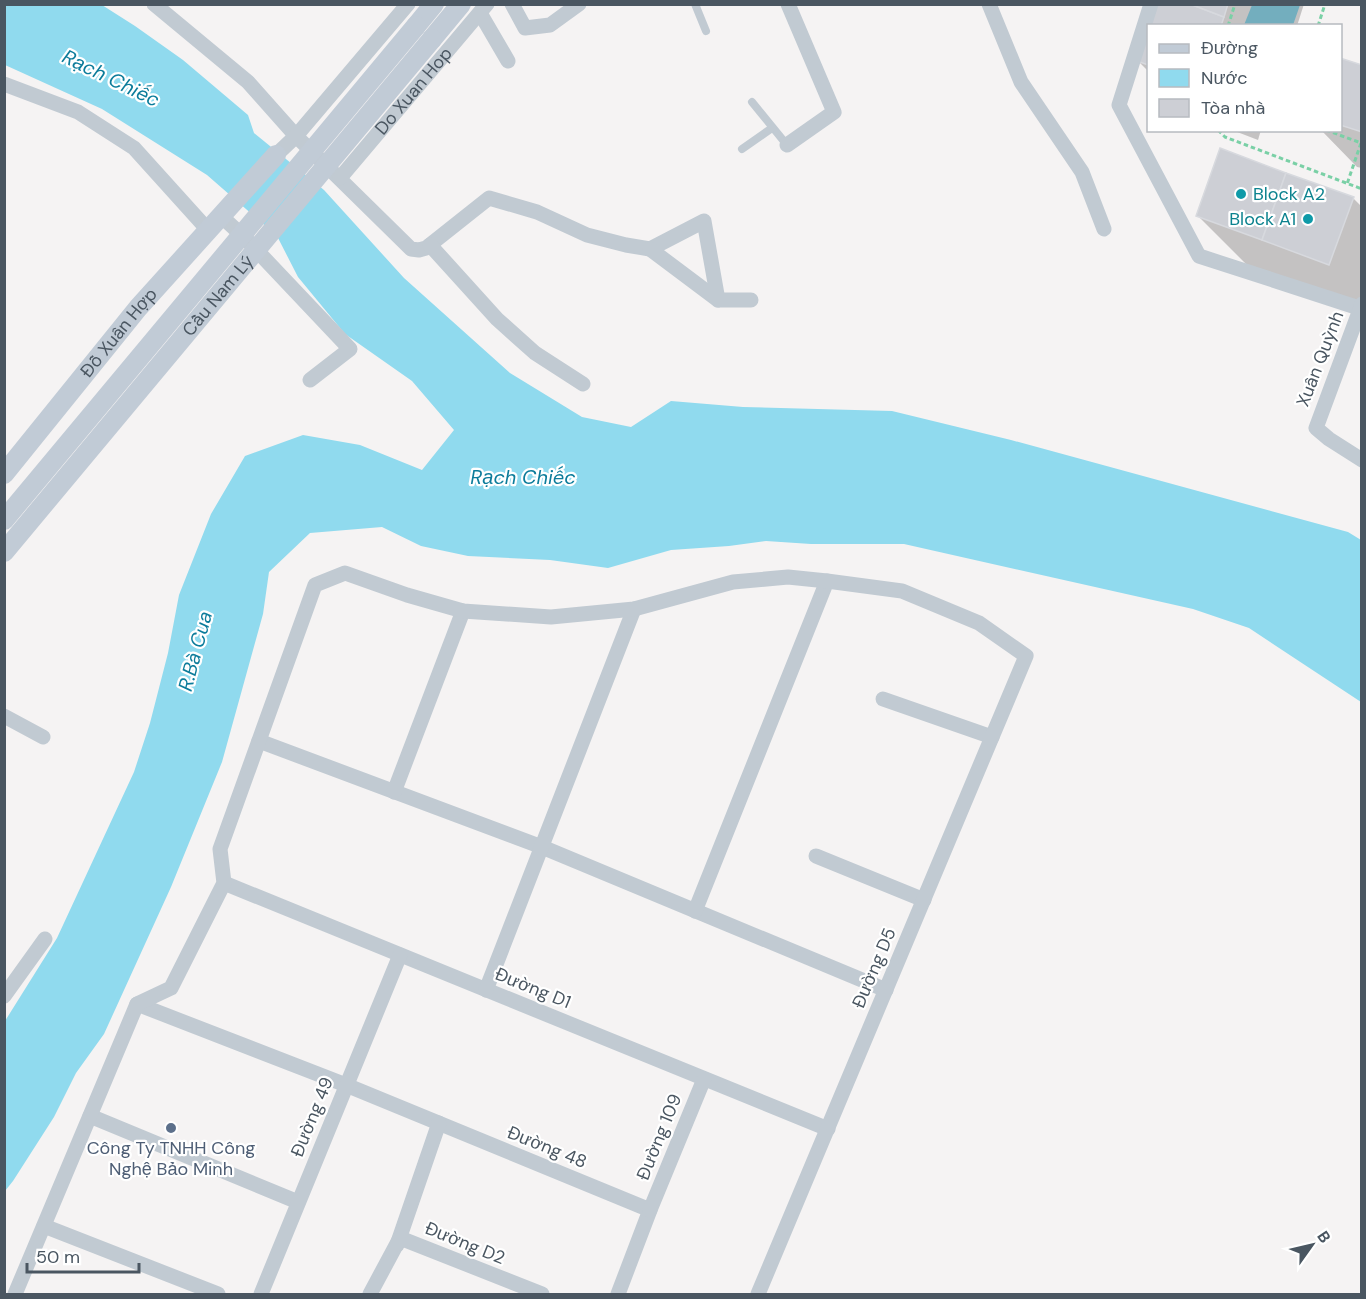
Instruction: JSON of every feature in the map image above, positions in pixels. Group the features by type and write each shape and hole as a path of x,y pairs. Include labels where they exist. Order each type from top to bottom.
{"main road":[{"name":"Cầu Nam Lý","path":"4,520 434,4"},
{"name":"Cầu Nam Lý","path":"4,552 461,4"},
{"name":"Đỗ Xuân Hợp","path":"4,474 138,308 276,155"}],"street":[{"path":"154,4 248,82 297,136 411,249 419,250 430,245 489,198 537,212 587,235 650,249 718,300 751,300"},
{"path":"276,155 297,136 408,4"},
{"path":"512,4 525,28 550,25 579,4"},
{"path":"787,145 834,112 788,4"},
{"path":"989,4 1021,82 1082,172 1104,229"},
{"path":"1151,4 1119,105 1199,256 1361,307"},
{"path":"483,9 508,61"},
{"name":"Do Xuan Hop","path":"340,178 483,9"},
{"path":"4,84 78,112 134,148 215,223 246,238 350,349 310,380"},
{"path":"650,249 704,221 718,300"},
{"path":"430,245 497,319 535,353 583,384"},
{"name":"Xuân Quỳnh","path":"1361,307 1316,428 1362,460"},
{"path":"15,1294 137,1004 171,988 224,883 220,849 315,585 345,573 406,595 463,611 551,617 634,609 733,582 788,577 827,580 695,910"},
{"name":"Đường D5","path":"758,1294 1026,656 979,623 902,591 827,580"},
{"path":"486,990 634,609"},
{"path":"394,792 463,611"},
{"path":"884,699 992,737"},
{"path":"4,716 43,737"},
{"path":"259,741 542,847 886,990"},
{"path":"816,856 924,900"},
{"name":"Đường D1","path":"224,883 828,1130"},
{"path":"4,996 45,939"},
{"name":"Đường 49","path":"261,1294 400,955"},
{"name":"Đường 48","path":"137,1004 346,1085 650,1210"},
{"name":"Đường 109","path":"650,1210 704,1079"},
{"path":"90,1116 298,1202"},
{"path":"370,1294 400,1238 439,1123"},
{"path":"618,1294 650,1210"},
{"path":"44,1226 218,1294"},
{"name":"Đường D2","path":"400,1238 542,1294"}],"lane":[{"path":"695,4 706,31"},
{"path":"752,102 787,145"},
{"path":"742,149 772,128"}],"path":[{"path":"1229,24 1235,4"},
{"path":"1319,24 1325,4"},
{"path":"1220,132 1225,138 1362,189"},
{"path":"1331,132 1361,143 1347,184"}],"water":[{"path":"1252,4 1300,5 1293,24 1244,24"},
{"name":"Rạch Chiếc","path":"5,5 102,5 183,60 248,115 254,133 324,190 404,278 510,373 582,417 631,427 671,401 743,407 892,411 1011,440 1348,532 1361,540 1361,702 1249,628 1193,609 904,544 811,544 766,541 671,550 608,568 550,560 468,556 421,546 382,527 310,533 269,572 263,614 222,762 171,887 104,1034 76,1073 54,1117 5,1191 5,1021 57,938 134,772 150,723 168,653 179,595 211,514 245,456 303,435 360,445 422,470 454,430 412,381 345,334 298,277 277,236 207,175 102,109 5,65"}],"building":[{"path":"1156,4 1190,4 1224,17 1222,24 1150,24"},
{"path":"1190,4 1228,4 1224,17"},
{"path":"1147,30 1147,65 1137,61"},
{"path":"1342,59 1362,65 1362,132 1342,126"},
{"name":"Block A2","path":"1220,148 1286,173 1262,240 1196,216"},
{"name":"Block A1","path":"1286,173 1354,197 1329,265 1262,240"}],"place":[{"name":"Block A2","path":"1241,194"},
{"name":"Block A1","path":"1308,219"},
{"name":"Công Ty TNHH Công Nghệ Bảo Minh","path":"171,1128"}],"water label":[{"name":"R.Bà Cua","path":"195,651"}]}
